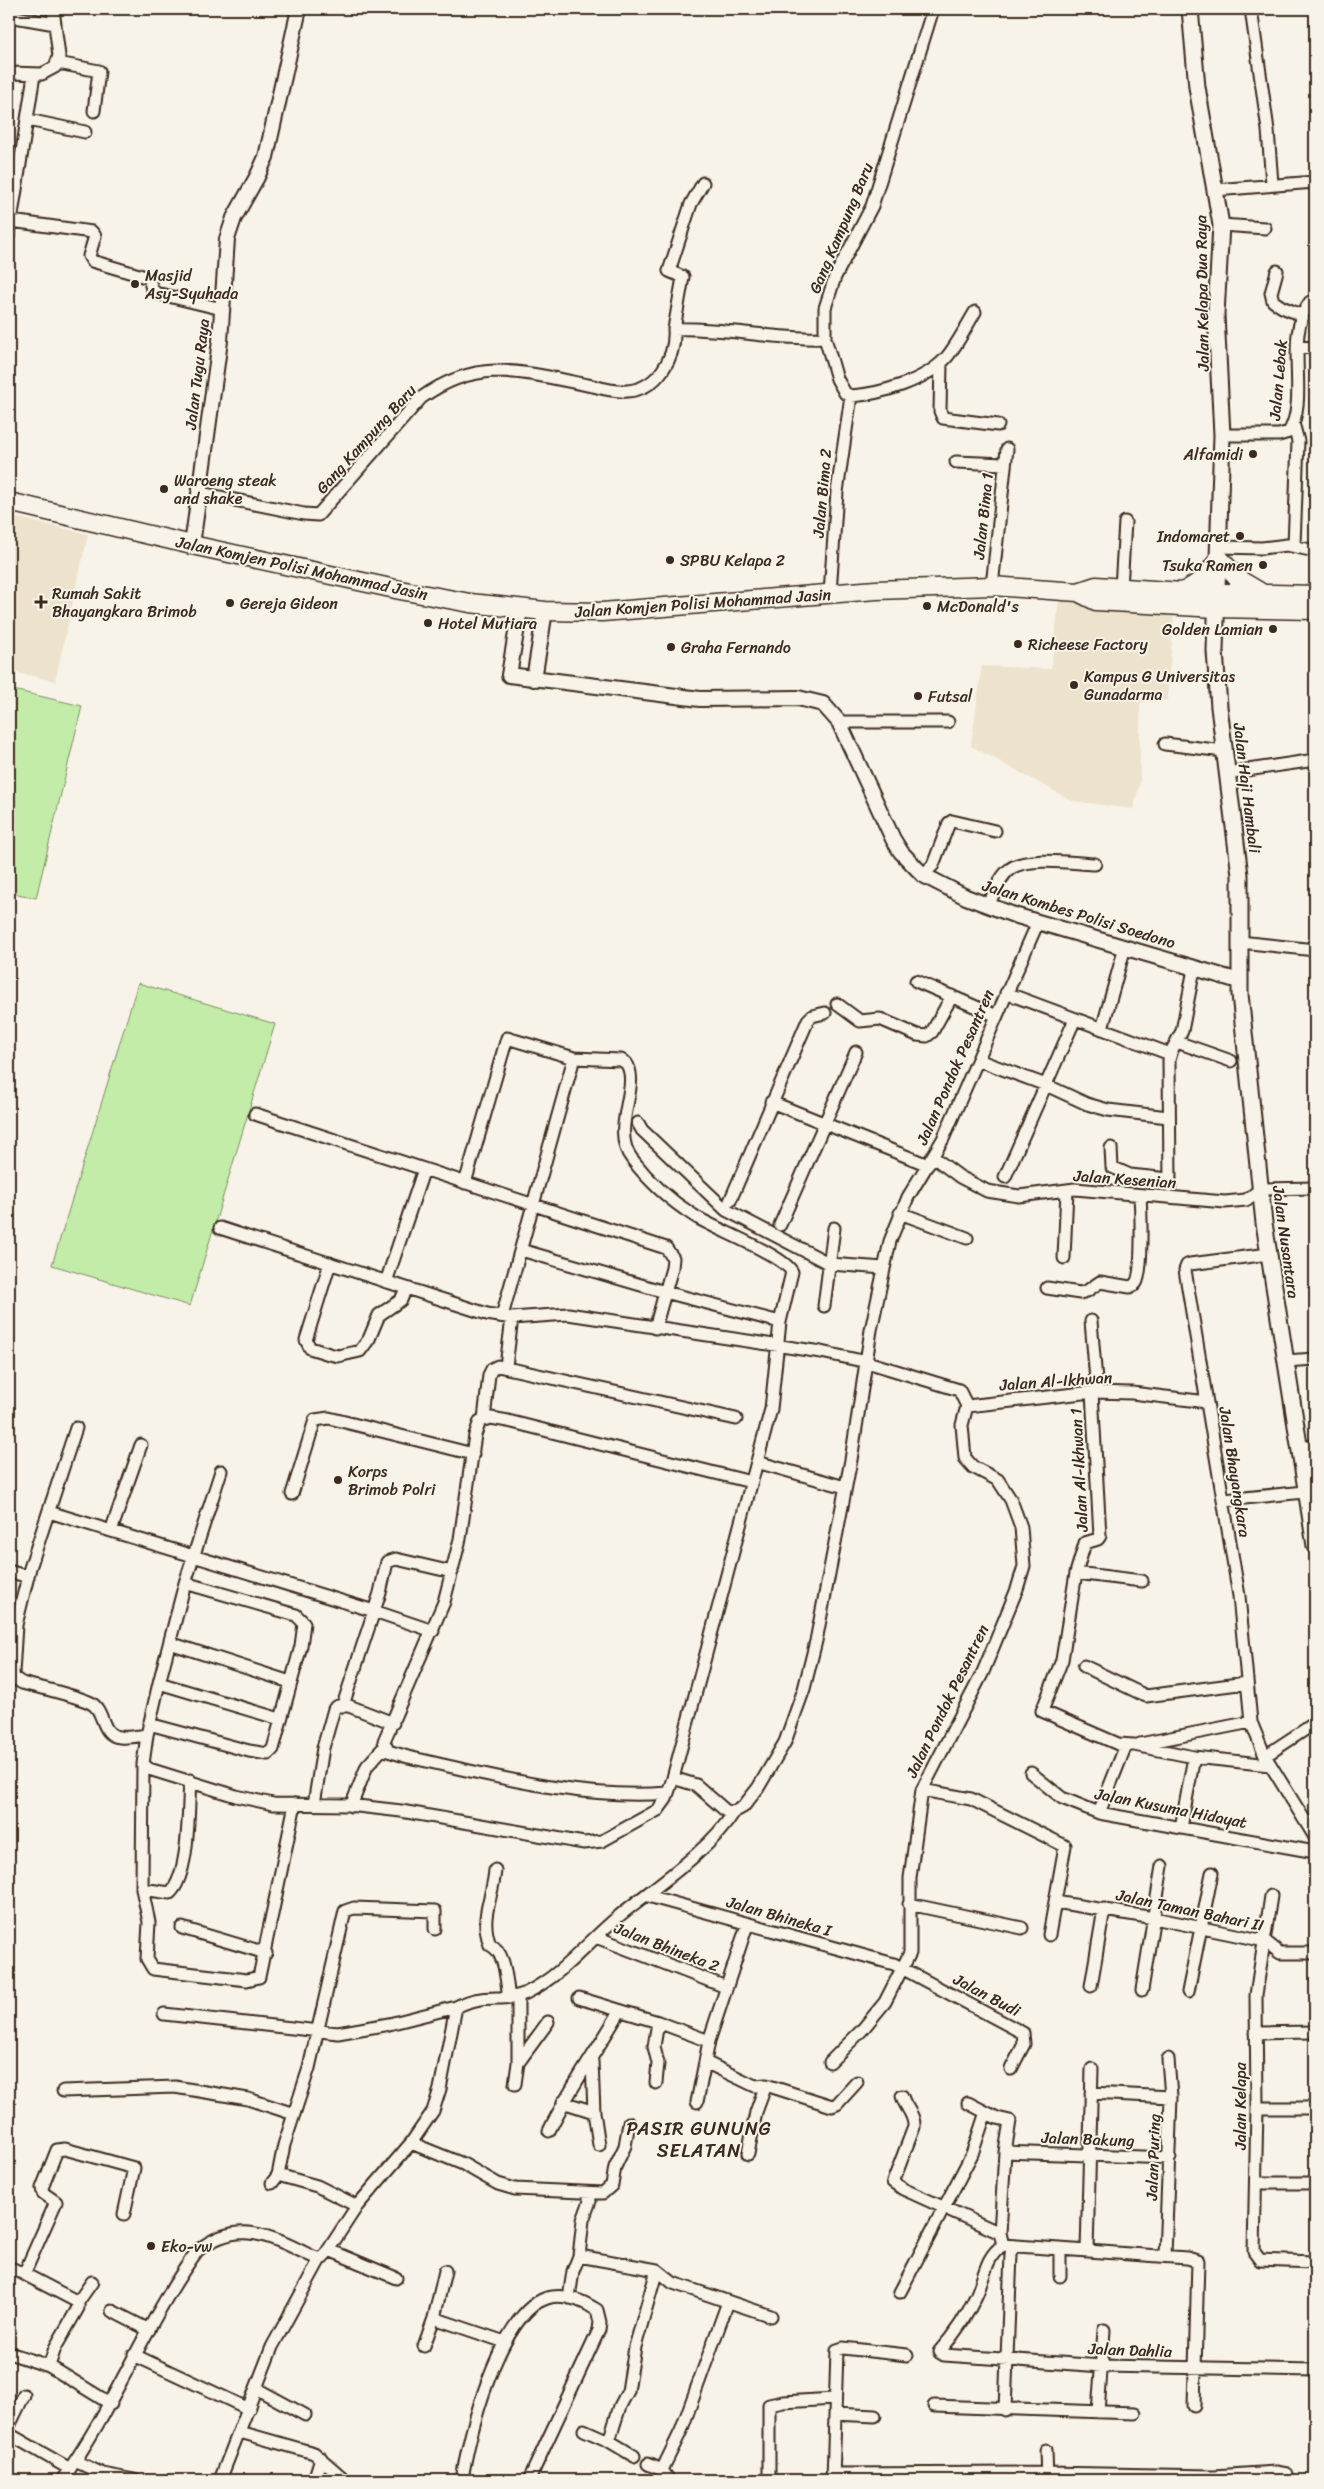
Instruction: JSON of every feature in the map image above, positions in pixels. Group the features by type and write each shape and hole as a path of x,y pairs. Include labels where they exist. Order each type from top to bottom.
{"main road":[{"name":"Jalan Kelapa Dua Raya","path":"1190,9 1197,87 1221,225 1216,314 1222,436 1220,553 1217,601"},
{"name":"Jalan Komjen Polisi Mohammad Jasin","path":"9,502 192,545 424,595 520,609 572,613 634,610 830,594 992,586 1078,592 1096,586 1182,592 1217,601 1262,594 1315,595"},
{"path":"1182,592 1197,584 1210,573 1220,553 1238,579 1262,594"},
{"name":"Jalan Komjen Polisi Mohammad Jasin","path":"1078,592 1096,601 1217,601 1315,610"},
{"name":"Jalan Haji Hambali","path":"1217,601 1217,686 1240,875 1240,942"},
{"name":"Jalan Nusantara","path":"1240,942 1239,981 1269,1254 1298,1448 1310,1492 1315,1546"}],"street":[{"path":"9,73 34,75 49,72 58,63 53,9"},
{"name":"Jalan Tugu Raya","path":"192,545 219,350 227,240 234,218 266,157 299,9"},
{"name":"Gang Kampung Baru","path":"851,396 845,393 837,379 825,338 825,308 830,290 872,206 933,9"},
{"path":"1251,9 1268,130 1272,184"},
{"path":"9,16 55,24"},
{"path":"58,63 98,70 94,111"},
{"path":"9,234 34,75"},
{"path":"28,120 85,132"},
{"path":"1215,190 1315,182"},
{"path":"703,183 691,204 669,271 683,277 674,329 732,331 797,339 825,338"},
{"path":"11,221 92,232 94,238 89,256 92,261 149,278 152,290 158,293 222,309"},
{"path":"1221,225 1265,228"},
{"path":"1277,271 1271,293 1273,300 1282,307 1302,315 1310,302 1315,301"},
{"path":"851,396 893,387 925,374 941,363 975,312"},
{"name":"Jalan Lebak","path":"1222,436 1286,434 1293,423 1302,315"},
{"name":"Gang Kampung Baru","path":"200,493 304,514 318,515 414,405 438,387 460,378 495,371 527,374 615,391 632,391 644,387 661,372 671,357 674,329"},
{"path":"1298,347 1315,348"},
{"path":"941,363 940,411 943,418 998,425"},
{"name":"Jalan Bima 2","path":"830,594 837,492 851,396"},
{"path":"1293,423 1298,441 1294,545"},
{"name":"Jalan Bima 1","path":"992,586 1007,449"},
{"path":"956,462 1005,464"},
{"path":"1121,588 1126,522"},
{"path":"1220,553 1279,545 1294,545 1315,551"},
{"name":"Jalan Kombes Polisi Soedono","path":"520,609 509,675 700,700 798,698 823,704 839,722 893,839 901,852 924,875 988,906 1239,981"},
{"path":"534,679 545,611"},
{"path":"839,722 948,722"},
{"path":"1165,744 1224,751"},
{"path":"1227,773 1315,760"},
{"path":"924,875 933,865 949,823 952,821 995,831"},
{"path":"988,906 998,884 1010,868 1032,863 1095,864"},
{"name":"Jalan Pondok Pesantren","path":"514,1997 542,1983 565,1967 620,1915 648,1896 726,1824 734,1812 751,1798 768,1774 785,1742 810,1668 890,1240 900,1213 944,1139 1038,922"},
{"path":"1240,942 1315,950"},
{"path":"1102,1029 1125,947"},
{"path":"1111,1148 1112,1167 1130,1175 1170,1182 1168,1117 1170,1054 1182,1031 1194,969"},
{"path":"916,981 997,1016"},
{"path":"1006,993 1170,1054"},
{"path":"837,1004 860,1021 880,1019 923,1036 932,1032 952,996"},
{"path":"730,1200 808,1020 812,1016 825,1013"},
{"path":"1005,1177 1075,1019"},
{"path":"144,1764 162,1774 190,1780 256,1801 273,1804 351,1806 401,1811 590,1844 602,1841 658,1810 668,1793 771,1409 780,1322 792,1277 790,1268 779,1260 694,1216 646,1174 630,1157 623,1134 630,1068 620,1060 574,1058 507,1038 465,1183"},
{"path":"1177,1042 1231,1061"},
{"path":"780,1225 856,1052"},
{"path":"506,1366 507,1317 521,1250 574,1058"},
{"path":"978,1060 1087,1104 1108,1110 1168,1117"},
{"name":"Jalan Kesenian","path":"771,1102 825,1124 930,1161 987,1191 1030,1196 1067,1190 1236,1202 1246,1200 1261,1189"},
{"path":"255,1114 666,1248 673,1258 655,1328"},
{"path":"638,1123 642,1130 726,1210 830,1264 884,1268"},
{"path":"386,1282 424,1169"},
{"path":"1261,1189 1315,1188"},
{"path":"1064,1258 1067,1190"},
{"path":"1047,1288 1080,1293 1088,1291 1100,1282 1130,1287 1134,1285 1137,1281 1139,1268 1140,1196"},
{"path":"900,1213 967,1238"},
{"path":"220,1228 487,1314 507,1317 568,1314 833,1354 867,1362 959,1390 968,1406"},
{"path":"824,1306 834,1228"},
{"path":"521,1250 665,1292 780,1322"},
{"name":"Jalan Bhayangkara","path":"1269,1254 1190,1264 1185,1267 1238,1596 1251,1722 1268,1761 1315,1837"},
{"path":"330,1263 306,1340 310,1348 320,1352 338,1356 360,1351 369,1339 379,1315 401,1300 406,1288"},
{"path":"1091,1322 1095,1392"},
{"path":"1285,1362 1315,1360"},
{"path":"484,1419 489,1375 492,1369 506,1366 736,1419"},
{"name":"Jalan Al-Ikhwan","path":"968,1406 1095,1392 1132,1393 1207,1402"},
{"name":"Jalan Al-Ikhwan 1","path":"1095,1392 1100,1536 1098,1539 1085,1543 1076,1574 1062,1660 1042,1708 1043,1712 1118,1744 1130,1745"},
{"name":"Jalan Pondok Pesantren","path":"830,2062 862,2030 885,2002 910,1953 912,1861 922,1790 982,1672 1013,1598 1024,1566 1021,1527 1011,1500 998,1480 973,1467 965,1458 962,1425 968,1406"},
{"path":"292,1494 315,1420 330,1418 473,1454"},
{"path":"668,1793 632,1796 575,1792 408,1757 388,1750 384,1741 433,1631 452,1572 460,1540 477,1427 480,1421 484,1419 508,1421 751,1482"},
{"path":"76,1428 28,1577 16,1625 14,1678 22,1684 90,1702 99,1711 111,1735 120,1737 148,1729 263,1755 272,1753 304,1631 304,1623 300,1618 186,1584"},
{"path":"111,1531 141,1445"},
{"path":"1298,1448 1315,1446"},
{"path":"757,1462 845,1487"},
{"path":"221,1472 186,1584 148,1729 144,1764 142,1889 149,1922 147,1959 154,1969 254,1980 259,1977 266,1953 295,1804"},
{"path":"1224,1500 1310,1492"},
{"path":"49,1512 374,1611 433,1631"},
{"path":"343,1706 374,1611 386,1567 390,1560 396,1559 452,1572"},
{"path":"9,1571 28,1577"},
{"path":"1076,1574 1142,1581"},
{"path":"170,1642 290,1682"},
{"path":"1084,1666 1146,1696 1246,1682"},
{"path":"159,1683 280,1719"},
{"path":"314,1804 323,1748 332,1714 338,1706 343,1706 393,1724"},
{"path":"1130,1745 1251,1722"},
{"path":"1130,1745 1194,1757 1268,1761 1315,1723"},
{"path":"1099,1813 1130,1745"},
{"path":"351,1806 367,1766 385,1746"},
{"path":"1181,1828 1194,1757"},
{"name":"Jalan Kusuma Hidayat","path":"1031,1774 1062,1798 1099,1813 1315,1852"},
{"path":"673,1778 696,1785 726,1811 734,1812"},
{"path":"142,1889 170,1893 179,1881 184,1853 190,1780"},
{"path":"922,1790 971,1799 1065,1846 1049,1935"},
{"path":"1142,1990 1162,1866"},
{"path":"495,1870 494,1886 486,1909 486,1929 490,1944 495,1947 500,1956 514,1997 518,2063 515,2084"},
{"path":"1188,1992 1212,1873"},
{"name":"Jalan Bhineka I","path":"648,1896 747,1925 894,1964 901,1968"},
{"name":"Jalan Kelapa","path":"1272,1896 1256,1996 1257,2108 1254,2252 1256,2258 1260,2260 1315,2262"},
{"name":"Jalan Taman Bahari II","path":"1055,1902 1154,1918 1265,1941 1280,1953 1315,1953"},
{"path":"910,1904 1022,1928"},
{"path":"357,2206 317,2186 275,2179 318,2032 345,1910 354,1908 435,1911 435,1929"},
{"path":"1091,1986 1104,1909"},
{"path":"697,2102 709,2041 747,1925"},
{"path":"182,1928 266,1953"},
{"name":"Jalan Bhineka 2","path":"596,1937 726,1987"},
{"name":"Jalan Budi","path":"901,1968 1023,2033 1024,2044 1011,2069"},
{"path":"164,2014 249,2022 271,2027 318,2032 350,2032 456,2007 480,1999 514,1997"},
{"path":"579,1998 658,2022 709,2041"},
{"path":"220,2480 272,2347 320,2259 330,2250 357,2206 411,2143 433,2111 440,2089 456,2007"},
{"path":"549,2131 563,2102 592,2061 620,2011"},
{"path":"518,2063 548,2022"},
{"path":"656,2082 658,2063 654,2050 658,2022"},
{"path":"1256,2033 1315,2032"},
{"name":"Jalan Puring","path":"1165,2256 1171,2097 1168,2059"},
{"path":"592,2061 594,2112 599,2145"},
{"path":"705,2062 756,2086 766,2085 832,2106 837,2104 857,2082"},
{"path":"1087,2250 1092,2070"},
{"path":"748,2154 755,2126 756,2112 766,2085"},
{"path":"63,2091 175,2087 248,2099 294,2114"},
{"path":"1091,2093 1171,2097"},
{"path":"902,2096 906,2107 914,2119 914,2127 893,2182 903,2189 1000,2233 1011,2254 1005,2410"},
{"path":"563,2102 594,2112"},
{"path":"968,2103 1010,2121 1005,2152 1000,2233"},
{"path":"1257,2108 1315,2108"},
{"path":"900,2292 946,2208 972,2154 986,2112"},
{"path":"411,2143 463,2164 498,2184 515,2189 588,2194 603,2193 612,2185 615,2167 625,2146 629,2123"},
{"path":"24,2274 56,2202 43,2193 42,2188 57,2150 65,2149 134,2168 124,2214"},
{"name":"Jalan Bakung","path":"1005,2152 1170,2158"},
{"path":"1256,2183 1315,2183"},
{"path":"569,2298 573,2271 579,2256 583,2220 590,2201 588,2194"},
{"path":"62,2480 111,2404 134,2355 197,2251 217,2238 232,2233 259,2234 320,2259"},
{"path":"1008,2246 1196,2259 1198,2261 1194,2406"},
{"name":"Jalan Dahlia","path":"1008,2246 993,2253 976,2295 954,2334 939,2352 944,2355 1102,2366 1315,2370"},
{"path":"1060,2249 1060,2276"},
{"path":"330,2250 396,2278"},
{"path":"579,2256 657,2270 673,2283 771,2316"},
{"path":"9,2267 78,2302"},
{"path":"610,2441 620,2406 628,2391 636,2348 657,2270"},
{"path":"424,2346 434,2318 445,2271"},
{"path":"49,2366 55,2348 78,2308 78,2302 92,2282"},
{"path":"462,2480 466,2450 474,2421 505,2342 527,2311 547,2298 569,2298 585,2302 597,2310 600,2322 599,2330 529,2480"},
{"path":"648,2464 665,2475 728,2302"},
{"path":"112,2311 149,2330"},
{"path":"434,2318 505,2342"},
{"path":"1098,2412 1104,2330"},
{"path":"907,2355 840,2348 836,2353 832,2477 1213,2478 1276,2472 1287,2474 1287,2480"},
{"path":"9,2353 49,2366 111,2404"},
{"path":"134,2355 248,2409"},
{"path":"257,2389 305,2415"},
{"path":"9,2426 24,2395"},
{"path":"769,2480 770,2405 783,2402 834,2399"},
{"path":"934,2406 1005,2410 1135,2413"},
{"path":"835,2414 875,2416"},
{"path":"584,2430 610,2441 634,2456"},
{"path":"240,2432 297,2447 321,2458 345,2480"},
{"path":"9,2434 72,2465 134,2480"},
{"path":"1046,2450 1047,2477"},
{"path":"314,2480 321,2458"}],"shaded area":[{"name":"Rumah Sakit Bhayangkara Brimob","path":"9,516 88,534 55,681 9,671"},
{"name":"Kampus G Universitas Gunadarma","path":"1060,592 1175,603 1167,700 1140,703 1140,782 1133,809 1073,801 971,746 982,666 1051,669"}],"green space":[{"path":"9,689 82,706 36,898 9,892"},
{"path":"138,983 275,1024 190,1306 52,1265"}],"place":[{"name":"Masjid Asy-Syuhada","path":"135,284"},
{"name":"Alfamidi","path":"1253,454"},
{"name":"Waroeng steak and shake","path":"164,489"},
{"name":"Indomaret","path":"1240,536"},
{"name":"SPBU Kelapa 2","path":"670,560"},
{"name":"Tsuka Ramen","path":"1263,565"},
{"name":"Rumah Sakit Bhayangkara Brimob","path":"41,602"},
{"name":"Gereja Gideon","path":"230,603"},
{"name":"McDonald's","path":"927,606"},
{"name":"Hotel Mutiara","path":"428,623"},
{"name":"Golden Lamian","path":"1273,629"},
{"name":"Richeese Factory","path":"1018,644"},
{"name":"Graha Fernando","path":"671,647"},
{"name":"Kampus G Universitas Gunadarma","path":"1074,685"},
{"name":"Futsal","path":"918,696"},
{"name":"Korps Brimob Polri","path":"338,1480"},
{"name":"Eko-vw","path":"151,2246"}],"district":[{"name":"PASIR GUNUNG SELATAN","path":"699,2139"}]}
